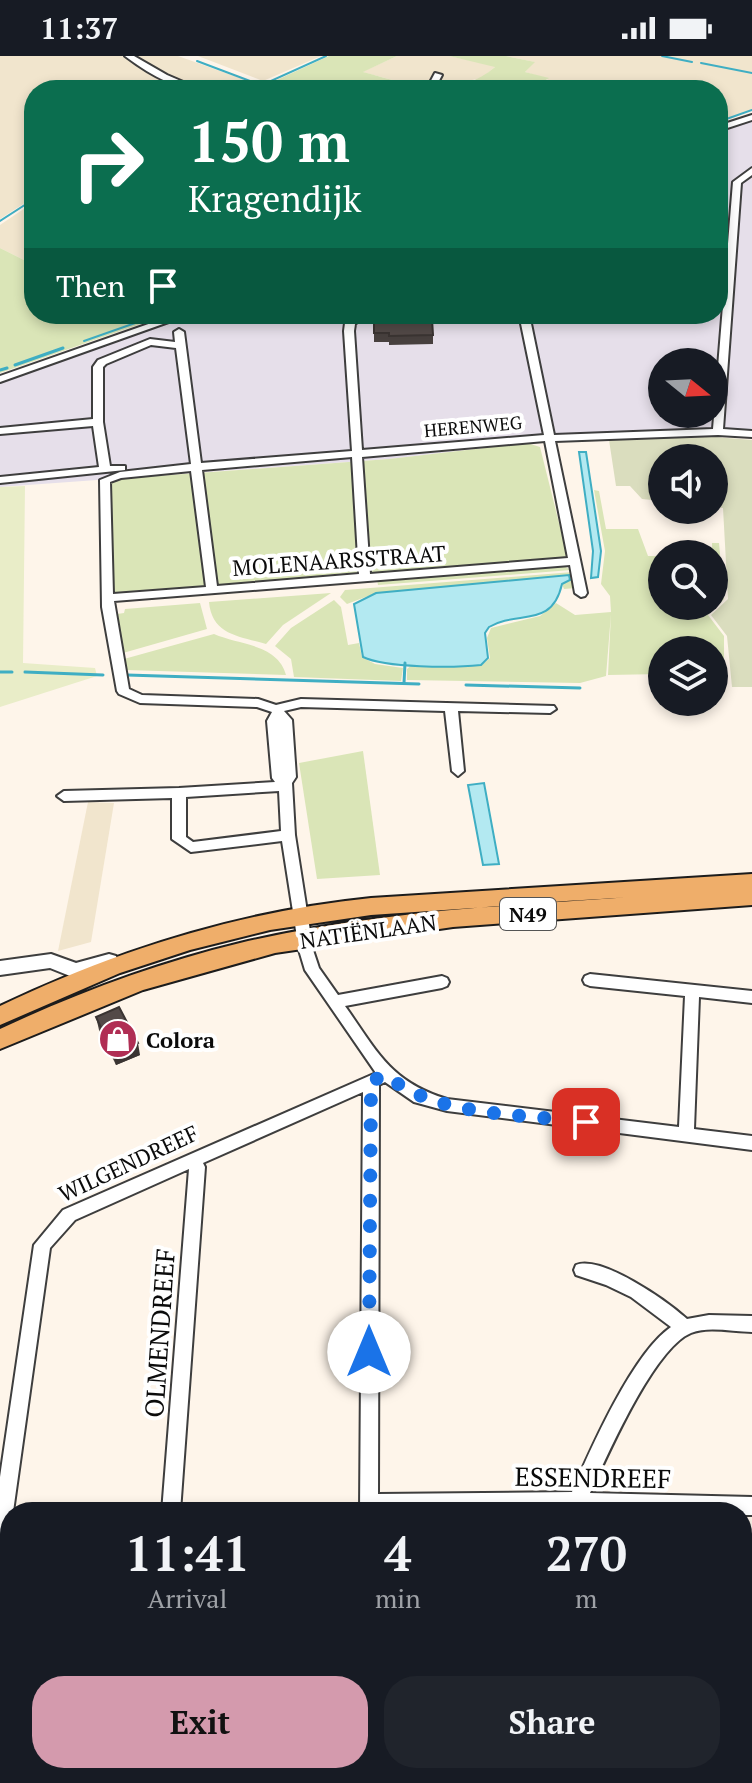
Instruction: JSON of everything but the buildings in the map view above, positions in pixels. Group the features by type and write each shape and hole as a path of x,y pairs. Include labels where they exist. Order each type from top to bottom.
{"main road":[{"name":"NATIËNLAAN","path":"0,1039 68,1009 161,975 303,927 384,905 752,882"},
{"name":"NATIËNLAAN","path":"0,1016 58,975 155,953 237,929 429,922 752,897"}],"street":[{"path":"129,56 172,80"},
{"path":"435,80 438,75"},
{"path":"728,125 752,117"},
{"path":"728,300 737,182 752,171"},
{"path":"0,379 158,324"},
{"path":"350,324 365,578"},
{"path":"526,324 581,593"},
{"path":"718,432 726,324"},
{"path":"179,332 212,590"},
{"path":"180,346 150,342 107,357 100,364 98,422 105,474 108,598 121,684 129,696 258,703 278,711 286,720 290,777 285,784 288,835 312,970 378,1078 369,1502"},
{"path":"81,351 89,360 100,364"},
{"path":"0,431 98,422"},
{"name":"HERENWEG","path":"105,474 120,475 197,464 358,456 549,438 718,432 752,434"},
{"path":"0,480 105,474"},
{"name":"MOLENAARSSTRAAT","path":"108,598 574,561"},
{"path":"278,711 301,703 550,709"},
{"path":"451,707 458,771"},
{"path":"64,796 179,793 285,784"},
{"path":"179,793 179,839 191,847 288,835"},
{"path":"0,968 51,961 58,975"},
{"path":"590,980 752,997"},
{"path":"333,1002 442,982"},
{"path":"686,1134 692,992"},
{"path":"378,1078 432,1102 752,1143"},
{"name":"WILGENDREEF","path":"3,1502 7,1442 42,1245 69,1215 378,1078"},
{"name":"OLMENDREEF","path":"172,1502 197,1167 192,1159"},
{"path":"582,1270 609,1275 663,1308 684,1327"},
{"path":"577,1502 596,1455 658,1349 669,1336 684,1327 698,1324 752,1324"}],"shaded area":[{"path":"0,56 178,56 246,80 24,80 24,203 0,219"},
{"path":"198,56 321,56 260,80"},
{"path":"397,56 449,56 496,66 482,78 472,80 393,80 362,72"},
{"path":"506,56 752,56 752,110 728,118 728,80 546,80 525,72 534,62"},
{"path":"752,119 752,431 706,428 529,436 527,443 389,459 0,487 0,381 163,324 728,324 728,127"},
{"path":"24,209 24,260 0,248 0,225"},
{"path":"88,802 114,803 91,942 58,951"}],"green space":[{"path":"329,56 397,56 363,72 393,80 277,80"},
{"path":"449,56 506,56 535,62 525,72 549,78 473,80 495,67"},
{"path":"0,248 24,260 24,324 140,324 0,373"},
{"path":"703,436 752,440 752,687 732,687 728,636 715,620 728,620 728,540 725,540 724,524 728,524 728,444 648,444 648,500 642,499 630,486 616,486 609,440"},
{"path":"527,443 540,447 567,555 562,559 105,593 102,480 389,459"},
{"path":"25,486 23,663 95,668 97,676 0,707 0,487"},
{"path":"594,490 599,491 606,529 638,529 648,556 648,620 712,620 724,636 648,636 648,674 608,675 611,614 606,676 580,683 407,680 407,669 413,664 482,665 490,658 487,638 491,628 540,616 556,603 575,615 611,612 610,596 601,584 605,551"},
{"path":"562,565 571,570 378,585 377,580"},
{"path":"573,572 576,588 564,589 562,584 570,580 569,575 376,593 347,604 340,597 345,590"},
{"path":"331,593 283,625 266,644 221,628 211,613 209,602"},
{"path":"334,600 341,607 348,645 359,643 362,657 375,664 403,668 401,681 294,677 291,659 275,646 291,628"},
{"path":"200,603 207,629 123,653 117,614 124,613 125,609"},
{"path":"214,634 266,651 282,665 286,675 126,670 124,659"},
{"path":"363,751 380,875 317,879 299,763"}],"water":[{"path":"579,452 586,452 601,551 598,577 591,578 593,551"},
{"path":"569,575 570,580 562,584 557,598 542,613 489,627 485,633 488,658 481,665 403,665 363,657 354,604 376,593"},
{"path":"484,783 499,864 483,865 468,785"}],"waterway":[{"path":"273,80 326,56"},
{"path":"662,56 692,62"},
{"path":"197,61 247,80"},
{"path":"701,63 752,73"},
{"path":"728,118 752,110"},
{"path":"0,221 24,205"},
{"path":"84,341 132,324"},
{"path":"15,365 63,348"},
{"path":"0,370 7,368"},
{"path":"404,683 405,663"},
{"path":"0,672 12,672"},
{"path":"25,672 103,675"},
{"path":"127,675 419,684"},
{"path":"466,685 580,688"}],"place":[{"name":"Colora","path":"118,1039"}],"route":[{"path":"369,1352 371,1081 386,1075 419,1097 447,1105 586,1122"}]}
